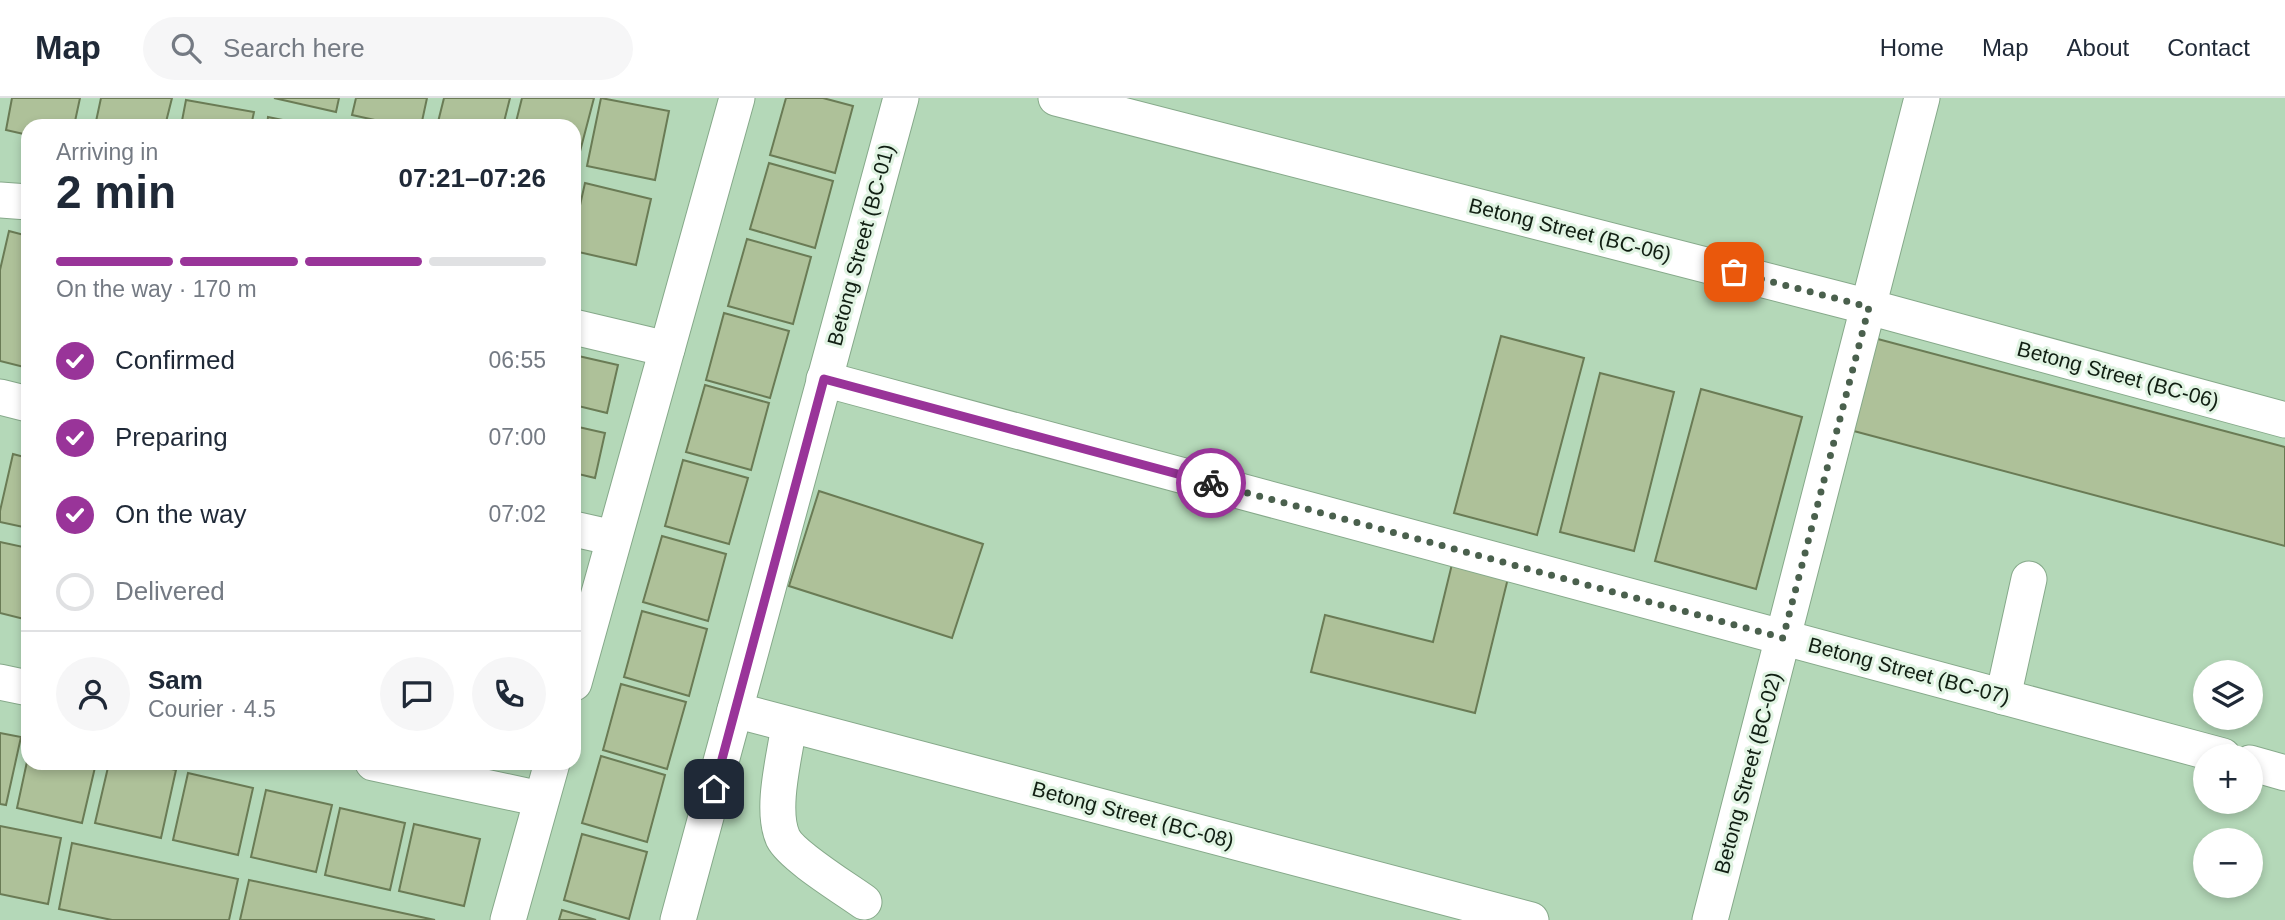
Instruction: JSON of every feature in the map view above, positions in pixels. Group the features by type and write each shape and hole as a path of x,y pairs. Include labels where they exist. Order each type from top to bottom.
{"street":[{"path":"581,658 737,98"},
{"name":"Betong Street (BC-01)","path":"678,920 901,98"},
{"name":"Betong Street (BC-06)","path":"1056,98 1869,307 2285,420"},
{"name":"Betong Street (BC-02)","path":"1710,920 1922,98"},
{"path":"0,201 21,202"},
{"path":"581,329 667,349"},
{"name":"Betong Street (BC-07)","path":"824,379 2193,748"},
{"path":"0,397 21,402"},
{"path":"581,531 614,538"},
{"path":"2003,697 2029,579"},
{"path":"0,682 21,686"},
{"name":"Betong Street (BC-08)","path":"735,710 1531,920"},
{"path":"789,725 778,808 783,839 812,866 864,902"},
{"path":"2263,767 2285,773"},
{"path":"406,770 541,799"},
{"path":"508,920 550,770"}],"building":[{"path":"12,98 80,98 76,119 21,119 21,133 6,130"},
{"path":"101,98 172,98 167,119 96,119"},
{"path":"274,98 339,98 336,112"},
{"path":"356,98 427,98 422,119 370,119 352,115"},
{"path":"444,98 510,98 505,119 439,119"},
{"path":"522,98 594,98 581,148 581,119 517,119"},
{"path":"601,98 669,111 655,180 587,166"},
{"path":"786,98 823,98 853,106 835,173 770,155"},
{"path":"186,100 254,112 252,119 182,119"},
{"path":"769,163 833,181 815,248 750,229"},
{"path":"585,183 651,199 636,265 581,253 581,201"},
{"path":"9,231 21,234 21,366 0,361 0,270"},
{"path":"747,239 811,257 793,324 728,306"},
{"path":"724,313 789,331 770,398 706,380"},
{"path":"1501,336 1584,358 1537,535 1454,513"},
{"path":"1874,338 2285,447 2285,546 1850,430"},
{"path":"581,357 618,365 607,413 581,407"},
{"path":"1600,373 1674,392 1634,551 1560,532"},
{"path":"705,385 769,403 751,470 686,452"},
{"path":"1701,389 1802,417 1756,589 1655,561"},
{"path":"581,428 605,433 595,478 581,475"},
{"path":"13,454 21,456 21,526 0,522"},
{"path":"683,460 748,478 729,544 665,526"},
{"path":"819,491 983,544 952,638 789,586"},
{"path":"662,536 726,554 708,621 643,602"},
{"path":"0,542 21,546 21,618 0,613"},
{"path":"1453,560 1509,574 1475,713 1311,672 1325,615 1433,642"},
{"path":"642,611 707,629 689,696 624,677"},
{"path":"621,684 686,702 667,769 603,750"},
{"path":"0,733 21,737 6,805 0,804"},
{"path":"601,756 665,775 647,842 582,823"},
{"path":"25,770 94,770 82,823 17,808"},
{"path":"107,770 176,770 161,838 95,823"},
{"path":"188,773 253,788 238,855 173,840"},
{"path":"266,790 332,805 316,872 251,857"},
{"path":"340,808 405,823 390,890 325,875"},
{"path":"414,824 480,839 464,906 399,891"},
{"path":"0,826 61,838 48,904 0,894"},
{"path":"582,834 647,852 629,919 564,900"},
{"path":"72,843 238,879 229,920 112,920 59,909"},
{"path":"249,880 435,920 240,920"},
{"path":"562,910 596,920 559,920"}],"way so far":[{"path":"1211,483 1783,638 1869,307 1734,272"}],"route":[{"path":"714,789 824,379 1211,483"}]}
